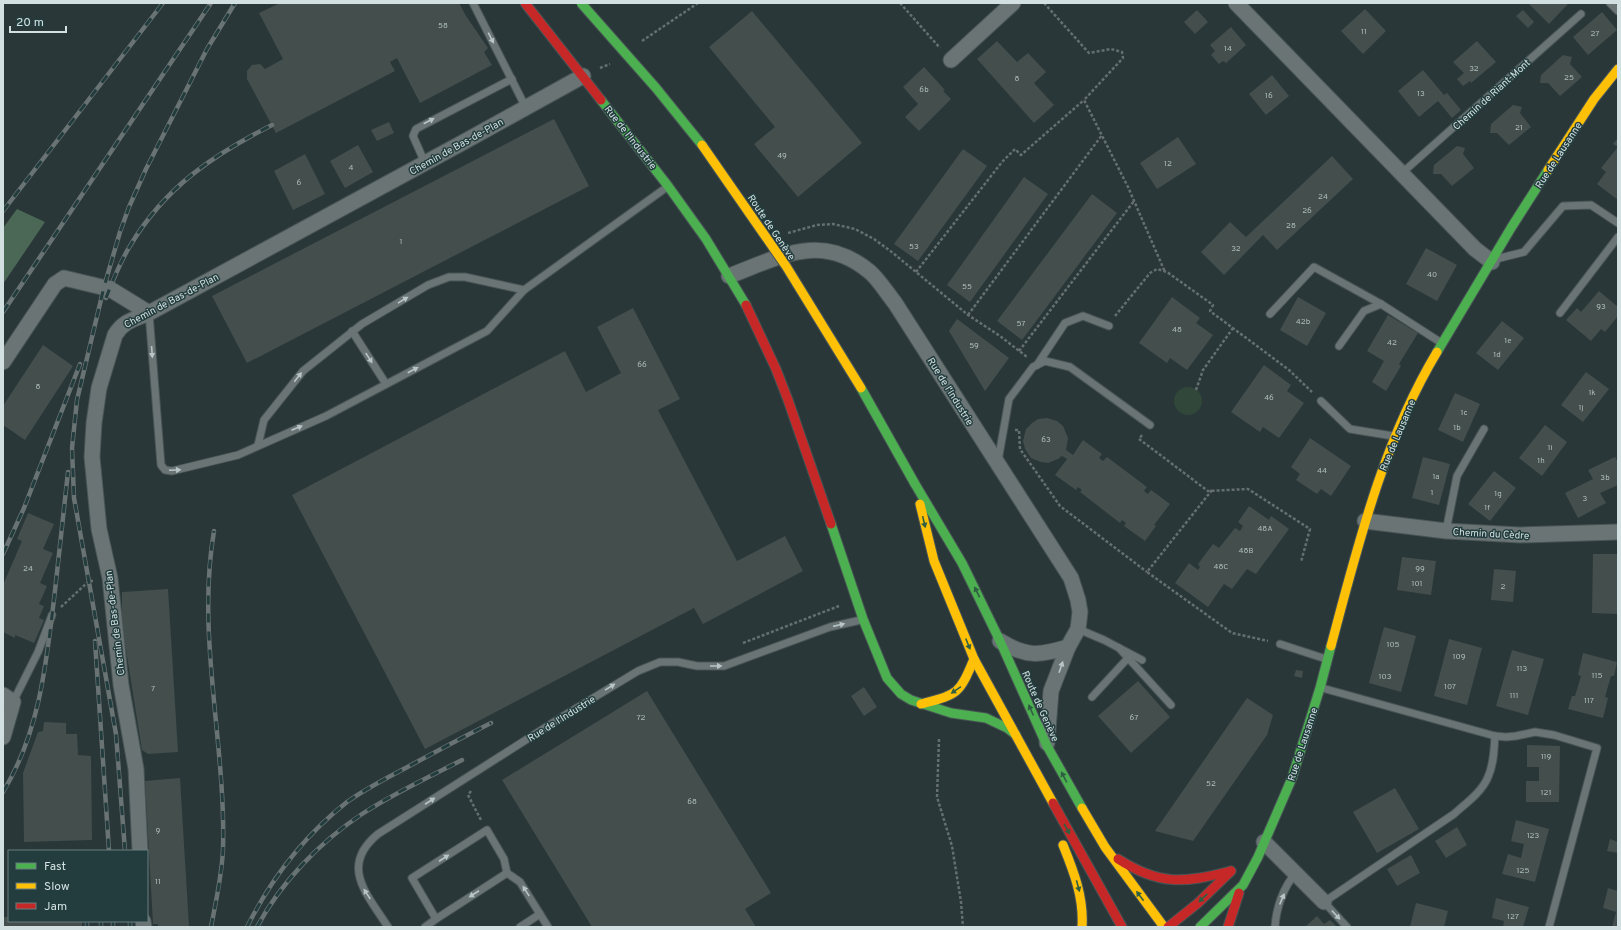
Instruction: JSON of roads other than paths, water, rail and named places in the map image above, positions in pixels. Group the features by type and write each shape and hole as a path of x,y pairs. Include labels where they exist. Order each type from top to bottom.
{"street":[{"name":"Rue de l'Industrie","path":"525,3 668,186 706,239 748,308 778,375 818,485 862,619 887,678 901,694 921,704 951,713 986,718 997,722 1016,736"},
{"name":"Route de Genève","path":"581,3 622,48 698,141 763,230 826,327 962,562 1000,641 1047,746 1074,797 1105,847 1164,927"},
{"path":"951,60 1013,3"},
{"path":"1236,3 1475,249 1492,261"},
{"name":"Rue de Lausanne","path":"1200,927 1243,885 1258,857 1292,778 1320,688 1365,521 1388,452 1427,368 1511,228 1594,99 1618,69"},
{"name":"Chemin de Bas-de-Plan","path":"140,850 136,769 121,685 110,578 99,529 92,458 94,423 99,388 115,335 120,327 129,321 149,313 583,76"},
{"name":"Rue de l'Industrie","path":"729,276 794,252 809,249 826,250 856,261 871,273 895,303 1071,578 1080,612 1078,629 1068,647 1051,691 1047,746"},
{"path":"3,362 55,284 64,278 110,289 149,313"},
{"name":"Route de Genève","path":"916,484 934,561 974,659 1122,927"},
{"name":"Chemin du Cèdre","path":"1365,521 1446,531 1520,535 1616,529"},
{"path":"1000,641 1014,649 1036,654 1048,653 1068,647"},
{"path":"921,704 943,698 960,689 974,659"},
{"path":"3,737 8,699"},
{"path":"1028,758 1073,869 1083,904 1082,927"},
{"path":"1251,850 1264,842 1324,902"},
{"path":"1105,847 1132,869 1148,876 1168,881 1187,881 1208,877 1234,868 1198,903 1168,927"},
{"path":"1228,927 1235,903 1243,885"}],"lane":[{"path":"473,3 526,108"},
{"path":"1610,3 1618,12"},
{"name":"Chemin de Riant-Mont","path":"1402,173 1581,14"},
{"path":"425,163 414,140 413,136 416,130 512,79"},
{"path":"149,313 161,466 165,470 172,471 188,468 238,455 326,416 487,331 524,290 668,186"},
{"path":"1492,261 1524,252 1563,206 1591,205 1618,223"},
{"path":"1560,312 1618,237"},
{"path":"1270,314 1314,267 1381,304 1442,343"},
{"path":"258,445 264,420 303,371 352,331 428,285 449,277 465,278 524,290"},
{"path":"1339,346 1364,311 1381,304"},
{"path":"998,464 1009,399 1036,365 1065,323 1083,316 1109,326"},
{"path":"352,331 386,384"},
{"path":"1036,365 1045,361 1070,367 1150,425"},
{"path":"1321,401 1350,429 1396,436"},
{"path":"1446,531 1457,476 1484,429"},
{"path":"8,699 38,652 52,615"},
{"name":"Rue de l'Industrie","path":"388,927 362,887 358,868 362,851 365,846 378,834 638,671 660,662 678,662 697,666 724,666 830,627 862,619"},
{"path":"1078,629 1104,640 1142,660"},
{"path":"1280,644 1328,659"},
{"path":"1119,648 1171,705"},
{"path":"1092,697 1128,658"},
{"path":"1320,688 1496,736 1516,736 1535,732 1554,735 1597,748 1549,927"},
{"path":"1347,927 1324,902 1454,814 1471,799 1483,787 1489,776 1496,736"},
{"path":"436,919 412,878 487,830 504,859 507,873 520,882 548,927"},
{"path":"425,927 507,873"},
{"path":"1274,927 1276,913 1290,880 1296,873"},
{"path":"520,927 540,914"}],"railway":[{"path":"3,211 163,3"},
{"path":"3,312 211,3"},
{"path":"125,850 116,734 74,498 72,448 77,400 104,287 129,207 146,169 207,49 235,3"},
{"path":"106,298 126,252 159,206 175,190 210,161 250,136 272,125"},
{"path":"3,554 24,508 80,364"},
{"path":"3,792 15,770 33,723 44,674 68,472"},
{"path":"211,927 220,878 223,849 223,809 208,610 209,570 214,531"},
{"path":"95,641 109,850"},
{"path":"247,927 256,909 290,859 303,843 347,802 363,791 491,723"},
{"path":"257,927 267,910 290,879 331,837 374,806 462,760"},
{"path":"87,922 87,927"},
{"path":"101,922 101,927"},
{"path":"113,922 113,927"},
{"path":"130,922 130,927"}]}
